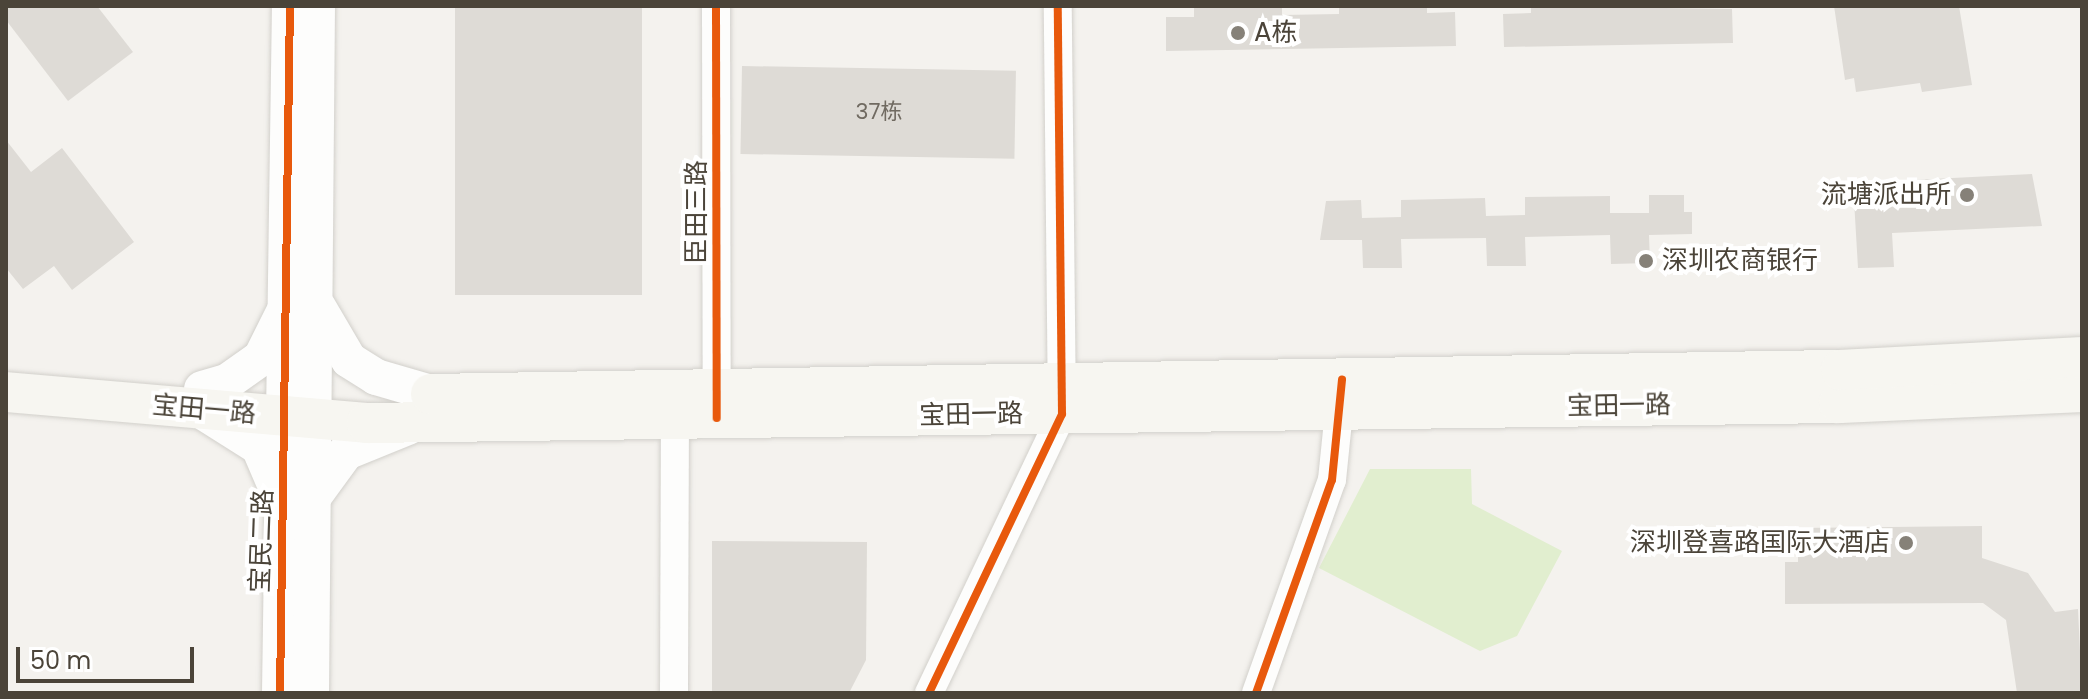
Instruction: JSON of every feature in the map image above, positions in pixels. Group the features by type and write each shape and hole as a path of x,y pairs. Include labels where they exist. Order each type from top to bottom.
{"main road":[{"name":"宝田一路","path":"1341,394 2082,357"},
{"name":"宝田一路","path":"6,370 202,400"},
{"name":"宝田一路","path":"6,392 302,406 434,408 1341,394 1839,403 2082,392"},
{"name":"宝田一路","path":"434,408 675,419 717,404"}],"street":[{"name":"宝民二路","path":"290,6 303,133"},
{"name":"宝民二路","path":"280,693 302,406 303,133 317,6"},
{"name":"臣田三路","path":"716,6 717,404"},
{"path":"929,693 1062,398 1058,6"},
{"path":"302,301 349,360 434,408 346,452 297,496 259,447 202,400 261,358 302,301"},
{"path":"1256,693 1332,480 1341,394"},
{"path":"674,693 675,419"},
{"name":"宝民二路","path":"297,496 311,693"}],"green space":[{"path":"1370,469 1471,469 1472,504 1562,551 1517,636 1480,651 1319,568"}],"building":[{"path":"6,6 97,6 133,52 68,101 6,20"},
{"path":"455,6 642,6 642,295 455,295"},
{"path":"1194,6 1282,6 1282,15 1339,14 1339,6 1427,6 1427,13 1455,12 1456,46 1166,51 1166,17 1194,17"},
{"path":"1531,6 1732,9 1733,43 1504,47 1503,14 1531,13"},
{"path":"1834,6 1959,6 1972,85 1922,92 1920,83 1856,92 1854,78 1845,80"},
{"path":"742,66 1016,71 1014,159 740,154"},
{"path":"6,140 31,172 62,148 134,242 72,290 54,266 23,289 6,268"},
{"path":"2032,174 2042,226 1892,233 1894,267 1858,268 1853,183"},
{"path":"1649,195 1684,195 1684,212 1692,212 1692,234 1649,235 1650,263 1611,264 1610,235 1525,237 1526,266 1487,266 1486,238 1401,239 1402,268 1363,268 1362,240 1320,240 1326,201 1361,200 1362,218 1401,217 1401,200 1485,198 1486,216 1525,215 1525,197 1610,196 1610,213 1649,213"},
{"path":"1982,526 1982,558 2028,573 2055,612 2078,609 2082,693 2017,693 2006,620 1983,603 1785,604 1785,562 1798,562 1798,528"},
{"path":"712,541 867,542 866,660 849,693 712,693"}],"cycle path":[{"path":"280,693 290,6"},
{"path":"716,6 717,418"},
{"path":"929,693 1062,414 1058,6"},
{"path":"1256,693 1332,480 1342,379"}],"place":[{"name":"A栋","path":"1238,33"},
{"name":"流塘派出所","path":"1967,195"},
{"name":"深圳农商银行","path":"1646,261"},
{"name":"深圳登喜路国际大酒店","path":"1906,543"}]}
